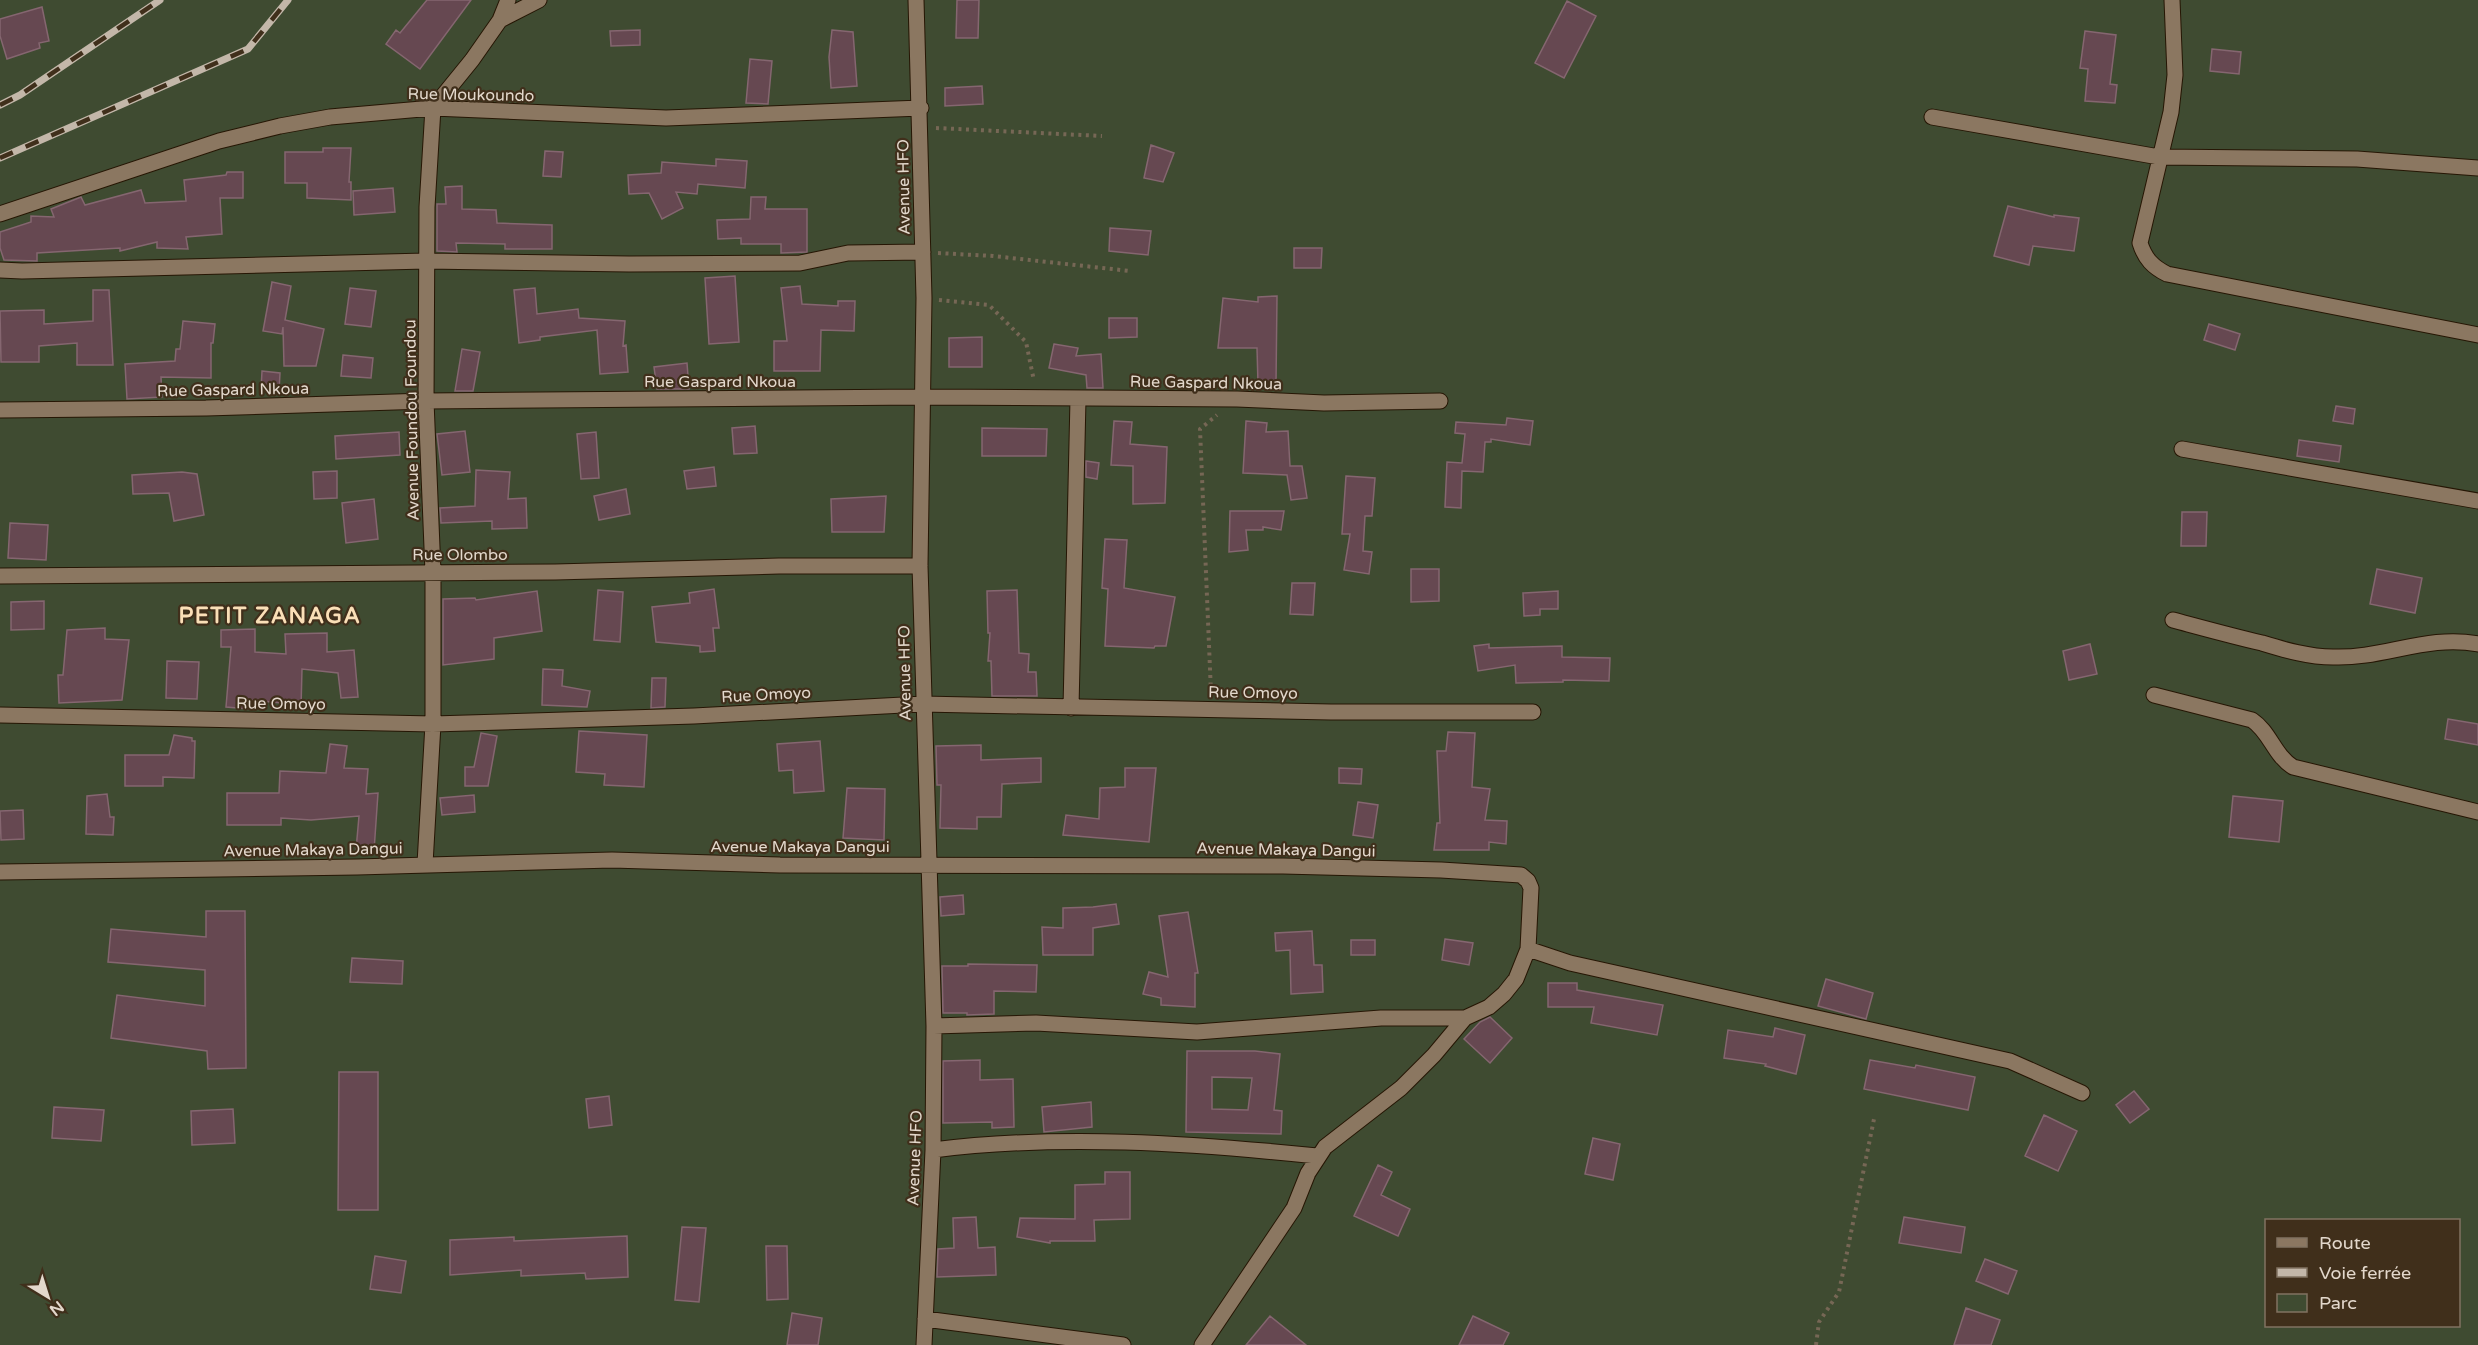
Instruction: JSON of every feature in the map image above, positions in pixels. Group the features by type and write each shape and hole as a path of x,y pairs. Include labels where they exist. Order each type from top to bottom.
{"street":[{"path":"433,108 472,60 500,20 508,0"},
{"path":"500,20 538,0"},
{"name":"Avenue HFO","path":"916,0 921,108 924,298 920,566 922,704 934,1026 933,1150 924,1345"},
{"path":"2172,0 2175,75 2171,112 2140,243 2144,256 2155,268 2167,274 2478,335"},
{"name":"Rue Moukoundo","path":"0,214 197,148 280,126 330,117 433,108 666,118 921,108"},
{"name":"Avenue Foundou Foundou","path":"424,864 433,724 433,572 426,401 426,261 433,108"},
{"path":"1932,117 2159,157 2357,159 2478,168"},
{"path":"0,270 426,261 629,264 800,263 848,253 922,252"},
{"name":"Rue Gaspard Nkoua","path":"0,410 206,408 426,401 922,397 1237,399 1324,403 1440,401"},
{"path":"1071,708 1078,399"},
{"path":"2182,449 2478,501"},
{"name":"Rue Olombo","path":"0,576 656,571 779,566 920,566"},
{"path":"2173,620 2302,654 2333,657 2358,656 2438,640 2478,644"},
{"path":"2154,695 2252,720 2261,726 2282,760 2293,767 2478,812"},
{"name":"Rue Omoyo","path":"0,715 433,724 694,716 922,704 1331,712 1533,712"},
{"name":"Avenue Makaya Dangui","path":"0,872 357,867 612,860 780,865 1294,867 1441,870 1521,875 1528,880 1532,888 1528,949 1516,979 1504,994 1489,1006 1465,1018"},
{"path":"1528,949 1570,963 2010,1061 2082,1093"},
{"path":"934,1026 1046,1023 1197,1032 1381,1018 1465,1018"},
{"path":"1202,1345 1294,1208 1317,1156 1325,1147 1401,1088 1434,1055 1465,1018"},
{"path":"933,1150 993,1143 1095,1142 1217,1146 1317,1156"},
{"path":"925,1318 1123,1345"}],"path":[{"path":"920,127 1102,136"},
{"path":"922,252 993,256 1130,271"},
{"path":"924,298 989,305 1026,342 1037,398"},
{"path":"1212,709 1200,429 1237,399"},
{"path":"1816,1345 1819,1322 1839,1292 1874,1119"}],"green space":[{"path":"0,0 2478,0 2478,1345 0,1345"}],"building":[{"path":"427,0 471,0 420,69 386,44 396,30 400,33"},
{"path":"957,0 979,0 978,38 956,38"},
{"path":"1567,1 1596,16 1564,78 1535,63"},
{"path":"42,7 49,41 39,43 40,48 7,59 0,36 0,19"},
{"path":"640,30 640,45 611,46 610,31"},
{"path":"832,30 853,32 857,86 831,88 829,57"},
{"path":"2085,31 2116,35 2110,84 2117,85 2115,103 2085,101 2088,69 2080,68"},
{"path":"2212,49 2241,52 2239,74 2210,71"},
{"path":"750,59 772,61 768,104 746,103"},
{"path":"982,86 983,104 945,106 945,88"},
{"path":"1151,145 1174,153 1163,182 1144,178"},
{"path":"323,148 351,148 349,182 351,182 351,200 307,198 307,183 285,183 285,152 323,152"},
{"path":"545,151 563,152 561,177 543,176"},
{"path":"716,159 747,161 745,188 698,184 697,194 676,192 683,208 662,219 649,193 629,194 628,175 661,173 662,162 716,166"},
{"path":"227,172 243,172 243,198 220,198 222,234 186,237 188,249 157,248 157,242 120,251 120,248 37,253 37,261 4,260 0,248 0,232 31,222 31,216 54,217 51,209 81,197 85,205 141,190 145,203 186,201 184,180 226,175"},
{"path":"462,186 462,209 496,210 497,223 552,225 552,249 505,249 505,244 456,243 457,252 437,251 437,204 446,204 445,187"},
{"path":"393,188 395,212 354,215 353,191"},
{"path":"751,197 766,197 765,209 807,209 807,252 781,253 781,244 741,244 741,238 718,239 717,220 750,219"},
{"path":"2008,206 2054,217 2054,215 2079,218 2074,251 2033,246 2029,265 1994,256"},
{"path":"1110,228 1151,231 1148,255 1109,251"},
{"path":"1294,248 1322,248 1321,268 1294,268"},
{"path":"735,276 739,342 709,344 705,278"},
{"path":"272,282 291,286 285,320 324,329 316,366 284,366 283,327 282,334 263,331"},
{"path":"800,286 802,304 838,306 838,301 855,301 854,331 821,330 820,371 774,371 774,341 787,341 781,288"},
{"path":"350,288 376,291 371,327 345,324"},
{"path":"535,288 537,314 578,309 579,318 625,321 623,346 626,345 628,372 600,374 597,330 540,337 540,340 519,343 514,290"},
{"path":"93,290 109,290 113,365 77,365 77,343 39,346 39,362 1,362 0,311 44,310 44,324 93,321"},
{"path":"1277,296 1276,384 1258,384 1257,348 1218,348 1223,298 1258,302 1258,297"},
{"path":"1109,318 1137,318 1137,337 1109,338"},
{"path":"183,321 215,324 213,343 211,343 211,378 161,377 162,397 127,399 125,364 175,361 176,349 180,349"},
{"path":"2209,324 2240,334 2235,350 2204,340"},
{"path":"982,337 982,367 949,367 949,338"},
{"path":"1054,344 1078,348 1076,356 1101,354 1103,388 1087,388 1086,375 1049,368"},
{"path":"462,349 480,352 473,391 455,391"},
{"path":"343,355 373,358 371,378 341,376"},
{"path":"687,363 689,389 657,389 654,367"},
{"path":"262,371 280,373 279,392 261,390"},
{"path":"2336,406 2355,409 2353,424 2333,421"},
{"path":"1507,418 1533,421 1530,445 1491,439 1491,442 1485,442 1483,472 1462,471 1461,508 1445,507 1447,462 1462,463 1465,434 1455,433 1456,422 1506,425"},
{"path":"1114,421 1132,422 1130,444 1167,447 1165,503 1133,504 1133,466 1111,465"},
{"path":"1246,421 1267,423 1266,432 1288,431 1290,466 1302,466 1307,498 1291,500 1287,475 1243,473"},
{"path":"755,426 757,453 734,454 732,428"},
{"path":"982,428 1047,429 1046,456 982,456"},
{"path":"465,431 470,472 442,475 437,434"},
{"path":"399,432 400,455 336,459 335,436"},
{"path":"596,432 599,478 581,479 577,434"},
{"path":"2299,440 2341,446 2339,462 2297,456"},
{"path":"1086,461 1099,463 1097,479 1086,477"},
{"path":"714,467 716,486 687,489 684,471"},
{"path":"476,470 510,472 508,499 526,498 527,528 492,529 492,521 441,523 440,508 475,506"},
{"path":"337,471 337,498 314,499 313,472"},
{"path":"182,472 197,474 204,515 174,521 169,493 133,494 132,475"},
{"path":"1346,476 1375,478 1372,516 1365,516 1363,551 1372,552 1369,574 1344,570 1350,534 1342,534"},
{"path":"626,489 630,514 599,520 594,496"},
{"path":"886,496 884,532 832,532 831,499"},
{"path":"374,499 378,539 346,543 342,503"},
{"path":"1230,511 1284,511 1281,530 1263,527 1263,530 1246,530 1248,550 1229,552"},
{"path":"2182,512 2207,512 2206,546 2181,546"},
{"path":"10,523 48,525 46,560 8,558"},
{"path":"1105,539 1127,540 1124,588 1175,597 1166,646 1155,646 1154,648 1105,646 1108,589 1102,588"},
{"path":"1411,569 1439,569 1439,601 1411,602"},
{"path":"2377,569 2422,578 2415,613 2370,604"},
{"path":"1292,583 1315,583 1313,615 1290,614"},
{"path":"714,589 719,628 713,628 715,651 700,652 700,646 656,642 652,607 690,603 689,593"},
{"path":"598,590 623,592 620,642 594,640"},
{"path":"1017,590 1019,653 1029,654 1028,672 1036,672 1037,696 992,696 991,661 988,661 990,633 988,633 987,591"},
{"path":"537,591 542,631 494,638 494,659 443,665 443,599 475,598 476,600"},
{"path":"1558,591 1558,609 1540,609 1540,615 1524,616 1523,593"},
{"path":"44,601 44,629 11,630 11,602"},
{"path":"105,628 105,639 129,640 122,700 59,703 58,675 63,675 67,630"},
{"path":"255,629 255,652 286,654 285,634 327,633 327,652 354,650 358,697 341,698 338,673 302,669 301,708 282,707 282,703 249,700 249,709 226,707 231,647 221,647 221,630"},
{"path":"1489,644 1489,648 1562,646 1562,657 1610,658 1609,681 1563,680 1563,682 1516,683 1515,665 1478,671 1474,646"},
{"path":"2090,644 2097,674 2069,680 2063,651"},
{"path":"167,661 199,662 197,699 166,698"},
{"path":"543,669 563,670 562,686 590,691 587,707 542,705"},
{"path":"652,678 666,678 665,707 651,708"},
{"path":"2448,719 2478,724 2478,745 2445,739"},
{"path":"579,731 647,735 644,787 604,785 605,774 576,772"},
{"path":"1448,732 1475,733 1472,787 1490,789 1485,820 1507,821 1506,844 1489,842 1489,850 1434,850 1437,823 1440,823 1437,751 1446,751"},
{"path":"481,733 497,736 488,786 465,786 465,767 474,767"},
{"path":"174,735 192,738 192,741 195,741 194,778 163,777 163,786 125,786 125,755 169,755"},
{"path":"820,741 824,791 794,793 793,770 779,771 777,744"},
{"path":"330,744 347,746 344,768 368,769 366,794 378,793 374,851 356,850 359,816 311,820 281,818 281,825 227,825 227,793 279,793 280,771 326,773"},
{"path":"981,745 981,760 1041,758 1041,782 1002,784 1001,817 977,817 977,829 940,828 941,785 937,785 936,746"},
{"path":"1125,768 1156,768 1149,842 1063,835 1066,815 1099,819 1100,788 1125,787"},
{"path":"1339,768 1362,769 1361,784 1339,783"},
{"path":"847,788 885,789 884,840 843,838"},
{"path":"107,794 110,817 114,817 113,835 86,834 87,796"},
{"path":"474,795 475,812 442,815 440,798"},
{"path":"2233,796 2283,801 2279,842 2229,837"},
{"path":"1358,802 1378,805 1373,838 1353,835"},
{"path":"23,810 24,839 1,840 0,811"},
{"path":"963,895 964,914 941,916 940,897"},
{"path":"1116,904 1119,924 1093,928 1093,955 1043,955 1042,927 1063,928 1063,908"},
{"path":"206,911 245,911 246,1068 208,1069 207,1051 111,1038 117,995 205,1006 205,970 108,962 111,929 206,937"},
{"path":"1188,912 1198,973 1195,973 1195,1007 1161,1005 1161,998 1143,994 1149,972 1168,977 1159,916"},
{"path":"1312,931 1314,965 1322,965 1323,992 1291,994 1290,950 1276,951 1275,933"},
{"path":"1445,939 1473,943 1469,965 1442,960"},
{"path":"1351,940 1375,940 1375,955 1351,955"},
{"path":"352,958 403,961 402,984 350,982"},
{"path":"968,964 1037,965 1036,992 994,991 994,1014 943,1013 942,966 968,966"},
{"path":"1826,979 1873,993 1866,1019 1818,1006"},
{"path":"1548,983 1577,983 1577,990 1663,1005 1657,1035 1591,1023 1594,1007 1548,1007"},
{"path":"1490,1017 1512,1038 1490,1063 1464,1039 1480,1022"},
{"path":"1775,1028 1805,1035 1796,1074 1765,1066 1766,1064 1724,1058 1728,1030 1773,1037"},
{"path":"1187,1051 1255,1051 1280,1054 1274,1110 1282,1111 1281,1134 1186,1132","holes":["1212,1077 1252,1078 1248,1110 1212,1109"]},
{"path":"980,1060 980,1080 1013,1079 1014,1127 992,1128 992,1122 943,1123 943,1061"},
{"path":"1870,1060 1915,1068 1916,1065 1975,1077 1968,1110 1864,1089"},
{"path":"339,1072 378,1072 378,1210 338,1210"},
{"path":"2134,1091 2149,1109 2130,1123 2116,1105"},
{"path":"609,1096 612,1125 589,1128 586,1099"},
{"path":"1091,1102 1092,1127 1044,1132 1042,1107"},
{"path":"54,1107 104,1110 101,1141 52,1138"},
{"path":"233,1109 235,1143 192,1145 191,1111"},
{"path":"2044,1115 2077,1131 2058,1171 2025,1156"},
{"path":"1593,1138 1620,1144 1613,1180 1585,1174"},
{"path":"1378,1165 1392,1172 1381,1195 1410,1209 1398,1236 1354,1216"},
{"path":"1105,1172 1130,1172 1130,1219 1094,1220 1095,1241 1050,1241 1050,1243 1017,1237 1020,1218 1075,1219 1075,1185 1105,1184"},
{"path":"976,1217 978,1248 995,1247 996,1275 937,1277 938,1249 954,1248 953,1218"},
{"path":"1904,1217 1965,1227 1961,1253 1899,1243"},
{"path":"682,1227 706,1228 699,1302 675,1300"},
{"path":"627,1236 628,1277 586,1279 585,1273 521,1276 521,1270 450,1275 450,1240 514,1237 514,1241"},
{"path":"766,1246 787,1246 788,1299 767,1300"},
{"path":"375,1256 406,1261 401,1293 370,1289"},
{"path":"1985,1259 2017,1271 2008,1294 1976,1281"},
{"path":"1966,1308 2000,1320 1991,1345 1954,1345"},
{"path":"792,1313 822,1318 818,1345 787,1345"},
{"path":"1270,1316 1306,1345 1246,1345"},
{"path":"1473,1316 1509,1333 1503,1345 1459,1345"}],"railway":[{"path":"0,105 20,95 160,0"},
{"path":"0,158 248,49 288,0"}],"district":[{"name":"PETIT ZANAGA","path":"270,615"}]}
